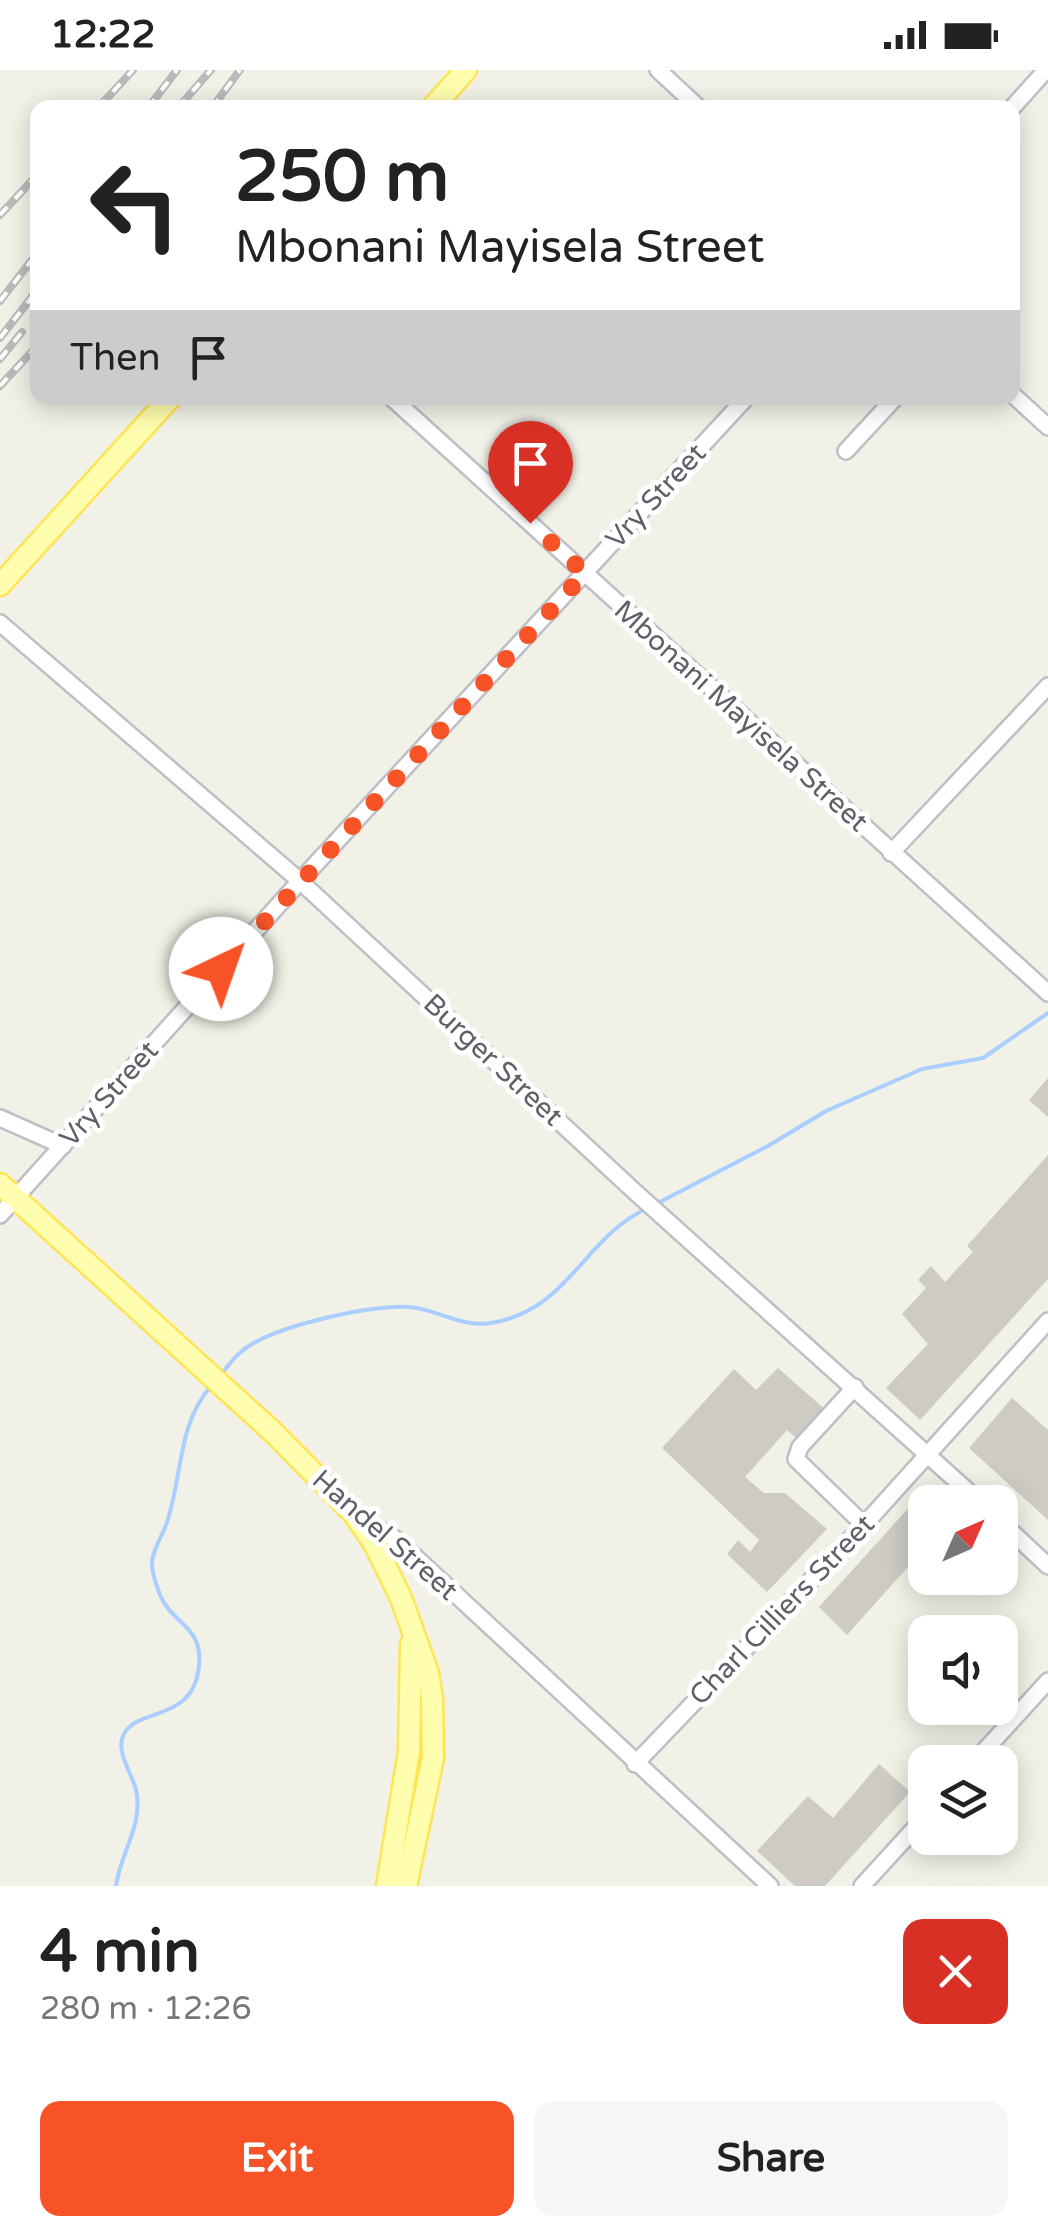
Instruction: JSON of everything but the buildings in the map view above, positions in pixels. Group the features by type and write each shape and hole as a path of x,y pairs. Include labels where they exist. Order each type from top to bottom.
{"main road":[{"path":"439,100 466,70"},
{"path":"0,585 164,405"},
{"name":"Handel Street","path":"8,1191 273,1432 354,1514"},
{"path":"354,1514 391,1575 428,1672 434,1725 428,1787 406,1886"},
{"path":"387,1886 409,1751 412,1626"}],"street":[{"path":"658,70 690,100"},
{"path":"1019,100 1046,70"},
{"path":"1020,401 1048,426"},
{"name":"Mbonani Mayisela Street","path":"400,405 1044,990"},
{"name":"Vry Street","path":"0,1215 8,1191 62,1146 300,881 740,405"},
{"path":"846,450 888,405"},
{"name":"Burger Street","path":"0,623 300,881 634,1191 962,1485"},
{"path":"891,853 1048,686"},
{"path":"0,1118 62,1146"},
{"name":"Charl Cilliers Street","path":"635,1764 864,1525 1048,1322"},
{"path":"855,1387 800,1447 796,1459 864,1525"},
{"name":"Handel Street","path":"354,1514 397,1540 770,1886"},
{"path":"1018,1538 1048,1566"},
{"path":"990,1745 1048,1681"},
{"path":"862,1886 908,1836"}],"waterway":[{"path":"656,1204 826,1111 922,1069 983,1058 1048,1013"},
{"path":"221,1375 235,1357 254,1343 296,1326 347,1313 409,1307 480,1324 518,1316 540,1304 607,1236 648,1208"},
{"path":"116,1886 138,1803 122,1739 137,1722 186,1698 195,1684 199,1665 192,1633 160,1595 152,1560 172,1504 186,1434 211,1386"}],"railway":[{"path":"105,100 133,70"},
{"path":"154,100 177,70"},
{"path":"185,100 211,70"},
{"path":"218,100 240,70"},
{"path":"0,215 30,183"},
{"path":"0,301 30,262"},
{"path":"0,338 30,299"},
{"path":"0,359 22,332"},
{"path":"0,386 30,354"}],"route":[{"path":"221,969 585,573 530,523"}]}
